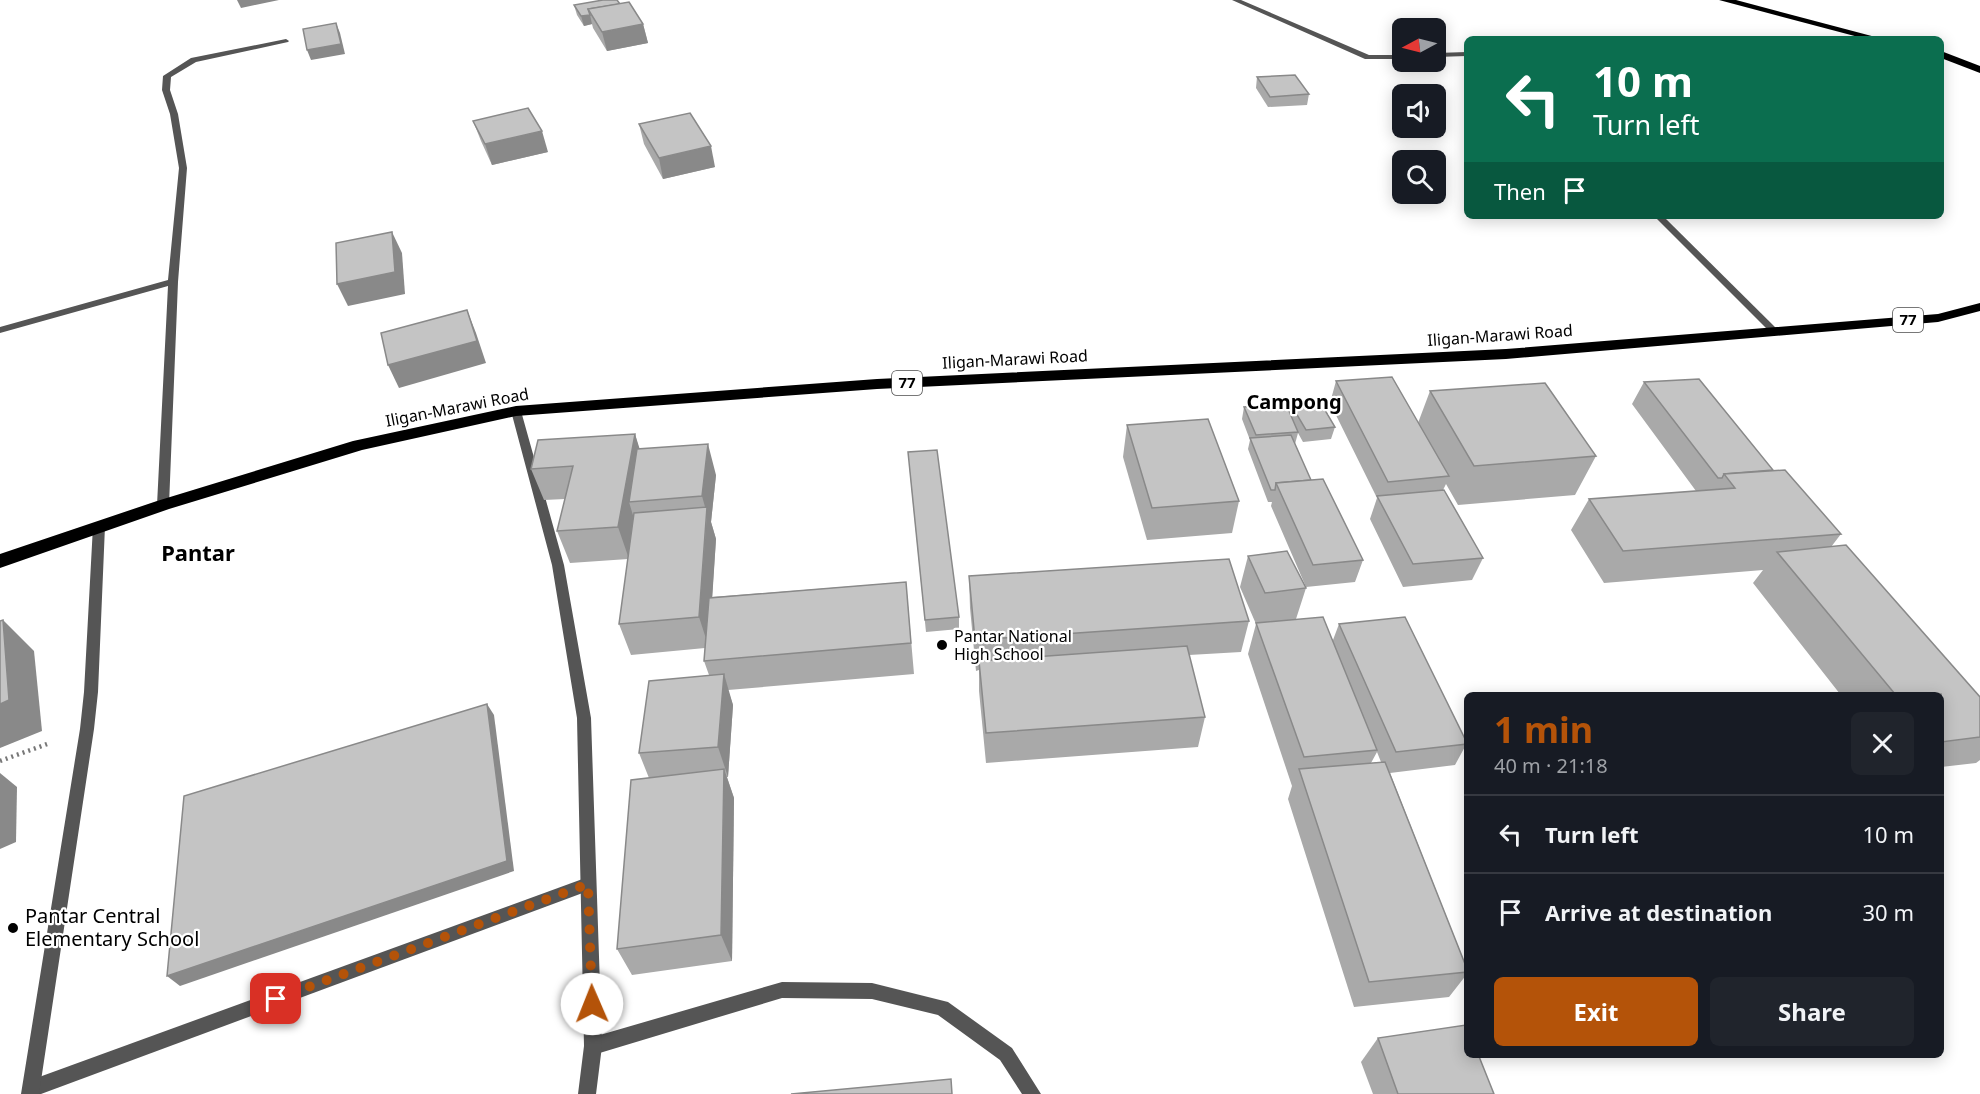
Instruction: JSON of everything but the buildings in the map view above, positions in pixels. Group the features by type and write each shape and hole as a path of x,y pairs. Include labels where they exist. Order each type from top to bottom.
{"highway":[{"path":"1724,0 1866,36"},
{"path":"1944,55 1980,70"},
{"name":"Iligan-Marawi Road","path":"0,561 163,505 359,445 516,411 877,384 1506,354 1938,318 1980,307"}],"street":[{"path":"1235,0 1368,57 1392,57"},
{"path":"163,505 173,282 183,168 174,114 166,90 167,76 194,60 286,41"},
{"path":"1446,55 1464,54"},
{"path":"1662,219 1775,332"},
{"path":"0,330 173,282"},
{"path":"516,411 558,564 584,718 593,1046 587,1094"},
{"path":"99,526 87,729 31,1092 588,884"},
{"path":"593,1046 782,990 872,991 942,1008 1006,1054 1032,1094"}],"path":[{"path":"0,761 87,729"}],"place":[{"name":"Pantar National High School","path":"942,645"},
{"name":"Pantar Central Elementary School","path":"13,928"}],"district":[{"name":"Campong","path":"1294,402"},
{"name":"Pantar","path":"198,553"}],"route":[{"path":"276,999 588,884 592,1004"}]}
